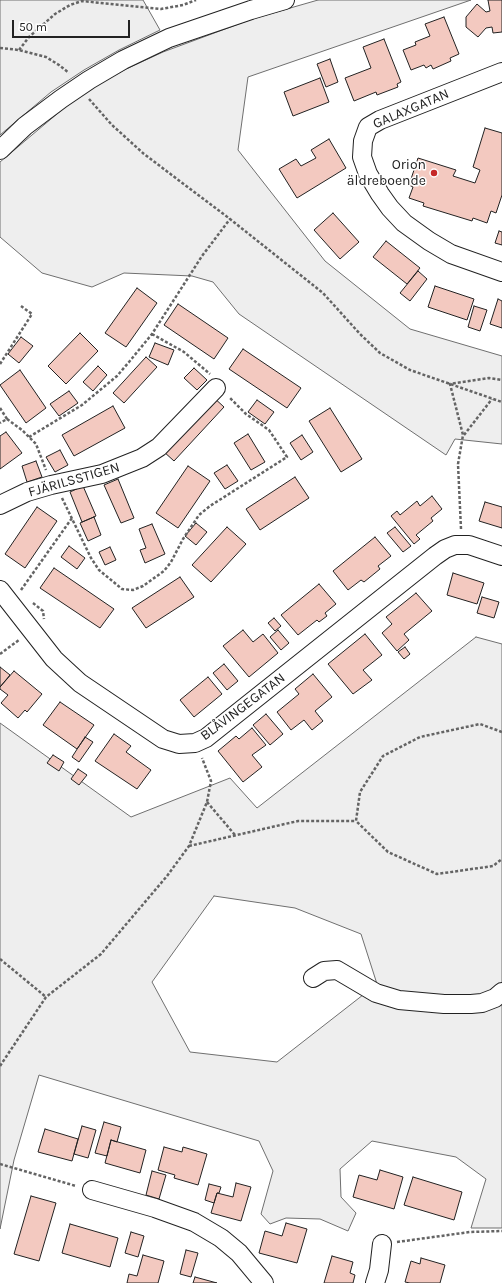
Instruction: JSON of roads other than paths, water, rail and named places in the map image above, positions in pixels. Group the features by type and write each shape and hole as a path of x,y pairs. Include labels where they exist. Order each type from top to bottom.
{"street":[{"path":"0,150 26,126 61,99 123,60 169,38 249,5 285,0"},
{"name":"GALAXGATAN","path":"502,72 380,120 368,127 363,141 362,157 368,174 380,194 390,208 404,223 429,241 451,254 502,272"},
{"name":"FJÄRILSSTIGEN","path":"0,505 27,492 51,485 102,474 147,455 158,447 216,388"},
{"name":"BLÅVINGEGATAN","path":"0,590 54,659 80,683 163,739 180,744 195,743 206,738 445,549 455,545 469,545 502,556"},
{"path":"313,978 324,971 337,970 376,994 399,1000 444,1004 482,1003 495,998 502,992"},
{"path":"92,1190 155,1208 194,1222 221,1238 239,1253 264,1283"},
{"path":"375,1283 379,1270 382,1244"}],"place":[{"name":"Orion äldreboende","path":"434,173"}]}
